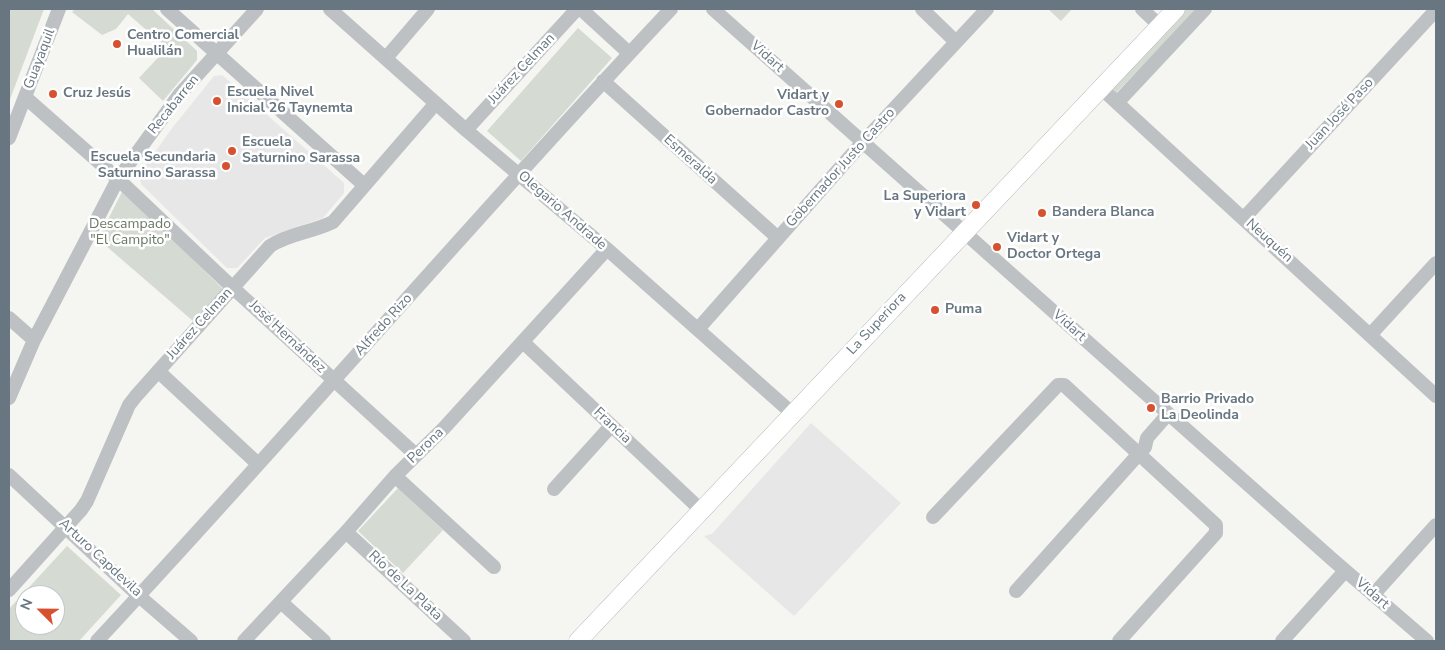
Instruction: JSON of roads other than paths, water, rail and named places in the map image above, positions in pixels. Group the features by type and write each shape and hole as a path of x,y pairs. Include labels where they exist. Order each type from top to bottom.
{"main road":[{"name":"La Superiora","path":"578,641 1176,9"}],"street":[{"name":"Guayaquil","path":"9,138 59,9"},
{"path":"167,9 364,185"},
{"name":"Recabarren","path":"9,398 34,340 118,179 179,96 257,9"},
{"name":"Olegario Andrade","path":"330,9 466,130 520,174 793,414"},
{"path":"386,58 428,9"},
{"name":"Juárez Celman","path":"466,130 577,9"},
{"path":"581,9 629,53"},
{"name":"Alfredo Rizo","path":"97,641 603,81 672,9"},
{"name":"Vidart","path":"713,9 1345,571 1427,641"},
{"path":"922,9 956,42"},
{"name":"Gobernador Justo Castro","path":"698,329 863,142 987,9"},
{"path":"1142,9 1160,26"},
{"path":"1117,103 1205,9"},
{"name":"Juan José Paso","path":"1244,218 1436,10"},
{"name":"Esmeralda","path":"603,81 778,238"},
{"name":"Neuquén","path":"1101,88 1371,334 1436,396"},
{"name":"José Hernández","path":"25,97 118,179 232,287 416,455"},
{"name":"Juárez Celman","path":"9,590 66,527 87,500 129,405 158,371 270,246 277,241 332,222 436,103"},
{"name":"Perona","path":"244,641 396,476 444,428 606,249"},
{"path":"1371,334 1436,263"},
{"path":"9,318 34,340"},
{"name":"Francia","path":"522,342 702,511"},
{"path":"158,371 258,464"},
{"path":"933,517 1058,385 1064,385 1142,451 1216,525 1216,533 1119,641"},
{"path":"1016,591 1142,451 1147,438 1172,417"},
{"path":"554,489 612,426"},
{"name":"Arturo Capdevila","path":"9,475 139,596 191,641"},
{"path":"396,476 494,567"},
{"path":"1373,595 1436,525"},
{"name":"Río de La Plata","path":"346,532 464,641"},
{"path":"1282,641 1345,571"},
{"path":"281,602 324,641"},
{"path":"444,641 454,631"}],"place":[{"name":"Centro Comercial Hualilán","path":"117,44"},
{"name":"Cruz Jesús","path":"53,94"},
{"name":"Escuela Nivel Inicial 26 Taynemta","path":"217,101"},
{"name":"Vidart y Gobernador Castro","path":"839,104"},
{"name":"Escuela Saturnino Sarassa","path":"232,151"},
{"name":"Escuela Secundaria Saturnino Sarassa","path":"226,166"},
{"name":"La Superiora y Vidart","path":"976,205"},
{"name":"Bandera Blanca","path":"1042,213"},
{"name":"Vidart y Doctor Ortega","path":"997,247"},
{"name":"Puma","path":"935,310"},
{"name":"Barrio Privado La Deolinda","path":"1151,408"}],"park label":[{"name":"Descampado \"El Campito\"","path":"130,234"}]}
